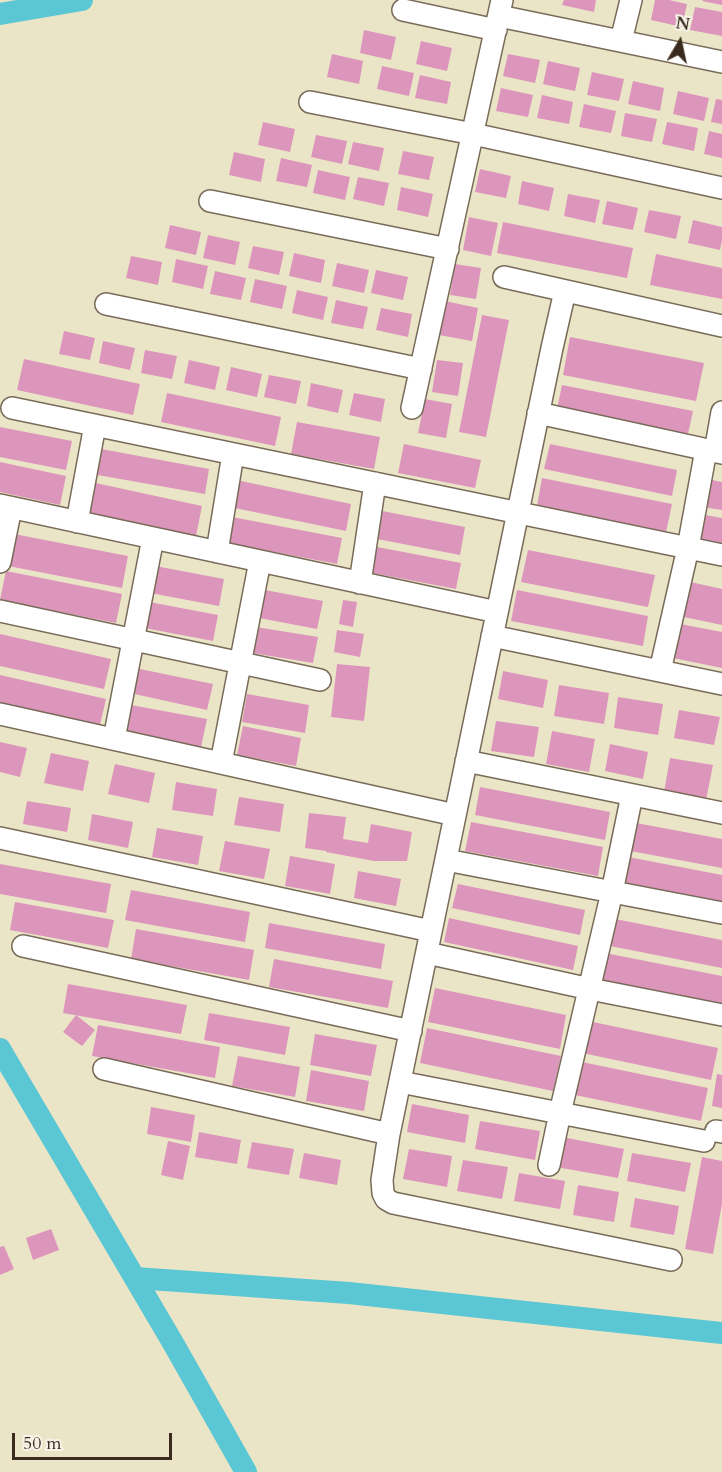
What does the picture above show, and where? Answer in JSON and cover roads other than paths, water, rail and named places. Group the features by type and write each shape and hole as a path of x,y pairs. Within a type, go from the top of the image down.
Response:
{"street":[{"path":"621,41 630,0"},
{"path":"404,10 499,15 722,62"},
{"path":"412,408 499,15"},
{"path":"310,102 473,134 722,188"},
{"path":"210,201 448,249"},
{"path":"504,277 722,326"},
{"path":"565,291 389,1134 382,1180 383,1193 386,1199 393,1203 671,1260"},
{"path":"106,304 421,369"},
{"path":"12,408 722,555"},
{"path":"660,671 722,412"},
{"path":"538,413 714,452"},
{"path":"77,522 95,425"},
{"path":"217,552 233,454"},
{"path":"360,582 375,483"},
{"path":"0,562 5,507 497,612"},
{"path":"114,739 153,538"},
{"path":"221,763 260,561"},
{"path":"0,611 320,680"},
{"path":"492,636 722,684"},
{"path":"0,714 455,815"},
{"path":"466,761 722,813"},
{"path":"549,1165 632,795"},
{"path":"0,838 431,931"},
{"path":"446,860 722,913"},
{"path":"23,946 411,1031"},
{"path":"427,953 722,1015"},
{"path":"104,1069 389,1134"},
{"path":"400,1082 560,1113 714,1135"}],"waterway":[{"path":"0,14 82,0"},
{"path":"0,1049 246,1472"},
{"path":"135,1278 349,1293 722,1333"}]}
